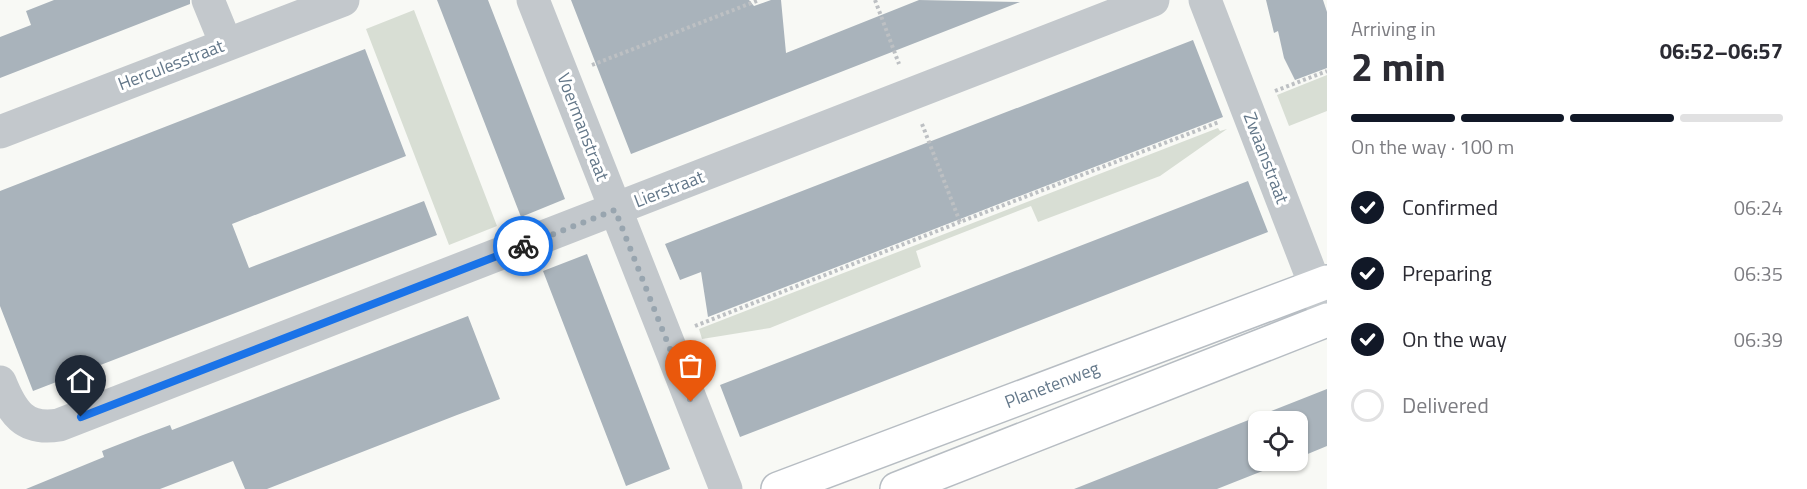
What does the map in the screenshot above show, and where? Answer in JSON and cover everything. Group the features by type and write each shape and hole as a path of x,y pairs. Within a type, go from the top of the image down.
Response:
{"main road":[{"name":"Planetenweg","path":"778,489 1321,283"},
{"path":"897,489 1327,320"}],"street":[{"path":"208,0 226,44"},
{"name":"Herculesstraat","path":"0,132 343,0"},
{"name":"Voermanstraat","path":"533,0 726,489"},
{"name":"Lierstraat","path":"0,382 8,403 18,416 45,428 59,425 1153,0"},
{"name":"Zwaanstraat","path":"1205,0 1321,283 1327,316"}],"path":[{"path":"564,76 759,0"},
{"path":"875,0 960,222"},
{"path":"666,338 1247,107 1327,71"}],"shaded area":[{"path":"414,10 497,226 449,245 366,29"},
{"path":"1327,75 1327,111 1289,126 1277,95"},
{"path":"1218,128 1220,131 1227,129 1160,176 1038,222 1031,206 916,251 921,267 770,328 702,339 699,329"}],"building":[{"path":"54,0 190,0 190,4 0,78 0,37 31,25 26,11"},
{"path":"437,0 488,0 565,199 521,217"},
{"path":"571,0 749,0 754,6 771,0 781,0 786,53 919,0 1020,2 631,154"},
{"path":"1266,0 1323,0 1327,12 1327,68 1295,80 1284,58 1278,31 1274,33"},
{"path":"1193,40 1223,117 708,317 701,272 680,280 665,244"},
{"path":"365,49 406,156 232,224 249,268 424,201 437,235 33,391 0,306 0,191"},
{"path":"1248,181 1268,232 740,437 720,385"},
{"path":"587,254 670,469 626,486 543,271"},
{"path":"468,316 500,399 267,489 245,489 233,461 160,489 26,489 104,457 102,451 170,425 172,430"},
{"path":"1327,389 1327,446 1308,454 1308,411 1271,411"},
{"path":"1248,420 1248,471 1262,471 1217,489 1074,489"}],"way so far":[{"path":"523,246 615,210 691,402"}],"route":[{"path":"81,417 523,246"}]}
